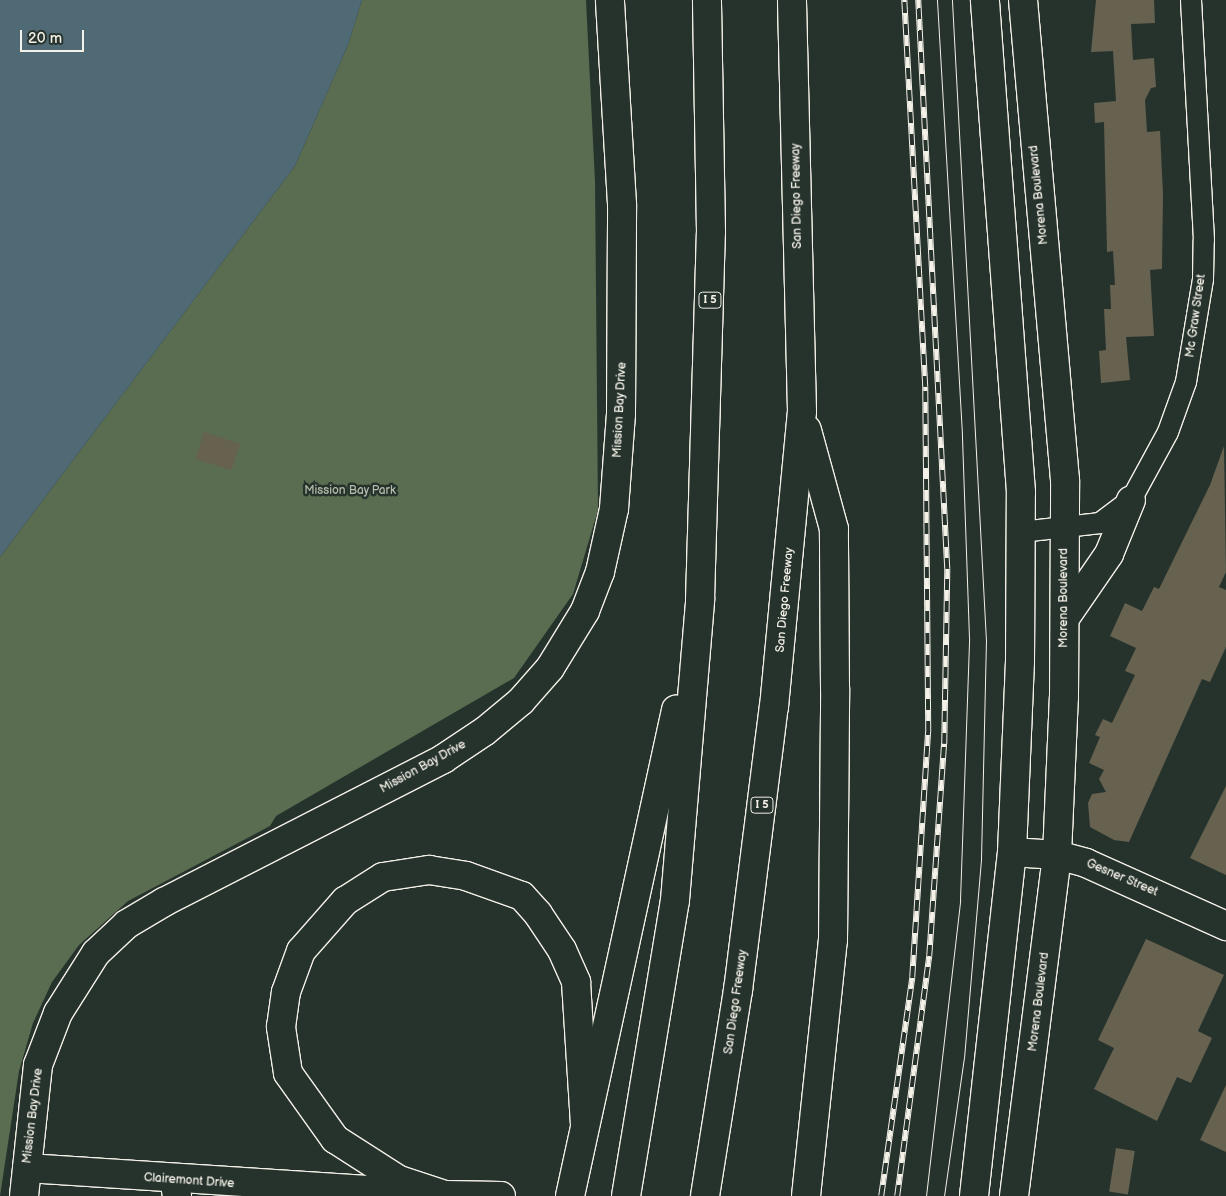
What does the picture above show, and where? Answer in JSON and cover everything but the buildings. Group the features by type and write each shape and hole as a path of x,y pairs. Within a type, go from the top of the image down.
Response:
{"main road":[{"name":"Mission Bay Drive","path":"24,1196 32,1103 47,1037 76,979 96,953 127,924 164,902 443,759 485,731 521,701 550,668 585,611 600,572 614,510 621,414 622,213 610,0"},
{"name":"I 5","path":"626,1196 675,900 700,600 710,271 707,0"},
{"name":"San Diego Freeway","path":"705,1196 738,990 774,707 802,411 792,0"},
{"path":"974,1196 1012,852 1021,532 1021,492 985,0"},
{"name":"Morena Boulevard","path":"1014,1196 1057,855 1065,618 1063,529 1065,480 1023,0"},
{"path":"802,411 834,529 833,940 806,1196"},
{"path":"1065,618 1109,554 1132,500"},
{"path":"570,1196 584,1124 700,600"},
{"name":"Gesner Street","path":"1012,852 1057,855 1141,885 1226,926"},
{"path":"445,1195 399,1180 335,1139 288,1073 281,1027 286,992 301,952 345,900 383,877 428,870 466,876 522,896 538,914 562,950 576,982 584,1124"},
{"name":"Clairemont Drive","path":"27,1168 176,1188 502,1196"}],"street":[{"name":"Mc Graw Street","path":"1021,532 1063,529 1100,523 1132,500 1168,432 1186,382 1203,279 1204,240 1190,0"}],"green space":[{"name":"Mission Bay Park","path":"362,0 586,0 595,181 598,510 573,594 514,678 276,816 270,826 128,901 79,945 52,982 33,1023 19,1071 0,1196 0,557 295,166 348,45"}],"water":[{"path":"0,0 362,0 348,45 295,166 0,557"}],"tram line":[{"path":"926,1196 960,900 969,638 962,434 937,0"},
{"path":"944,1196 964,1058 981,859 986,641 952,0"}],"railway":[{"path":"881,1196 912,977 928,732 925,387 904,0"},
{"path":"897,1196 929,956 944,744 947,569 918,0"}]}
